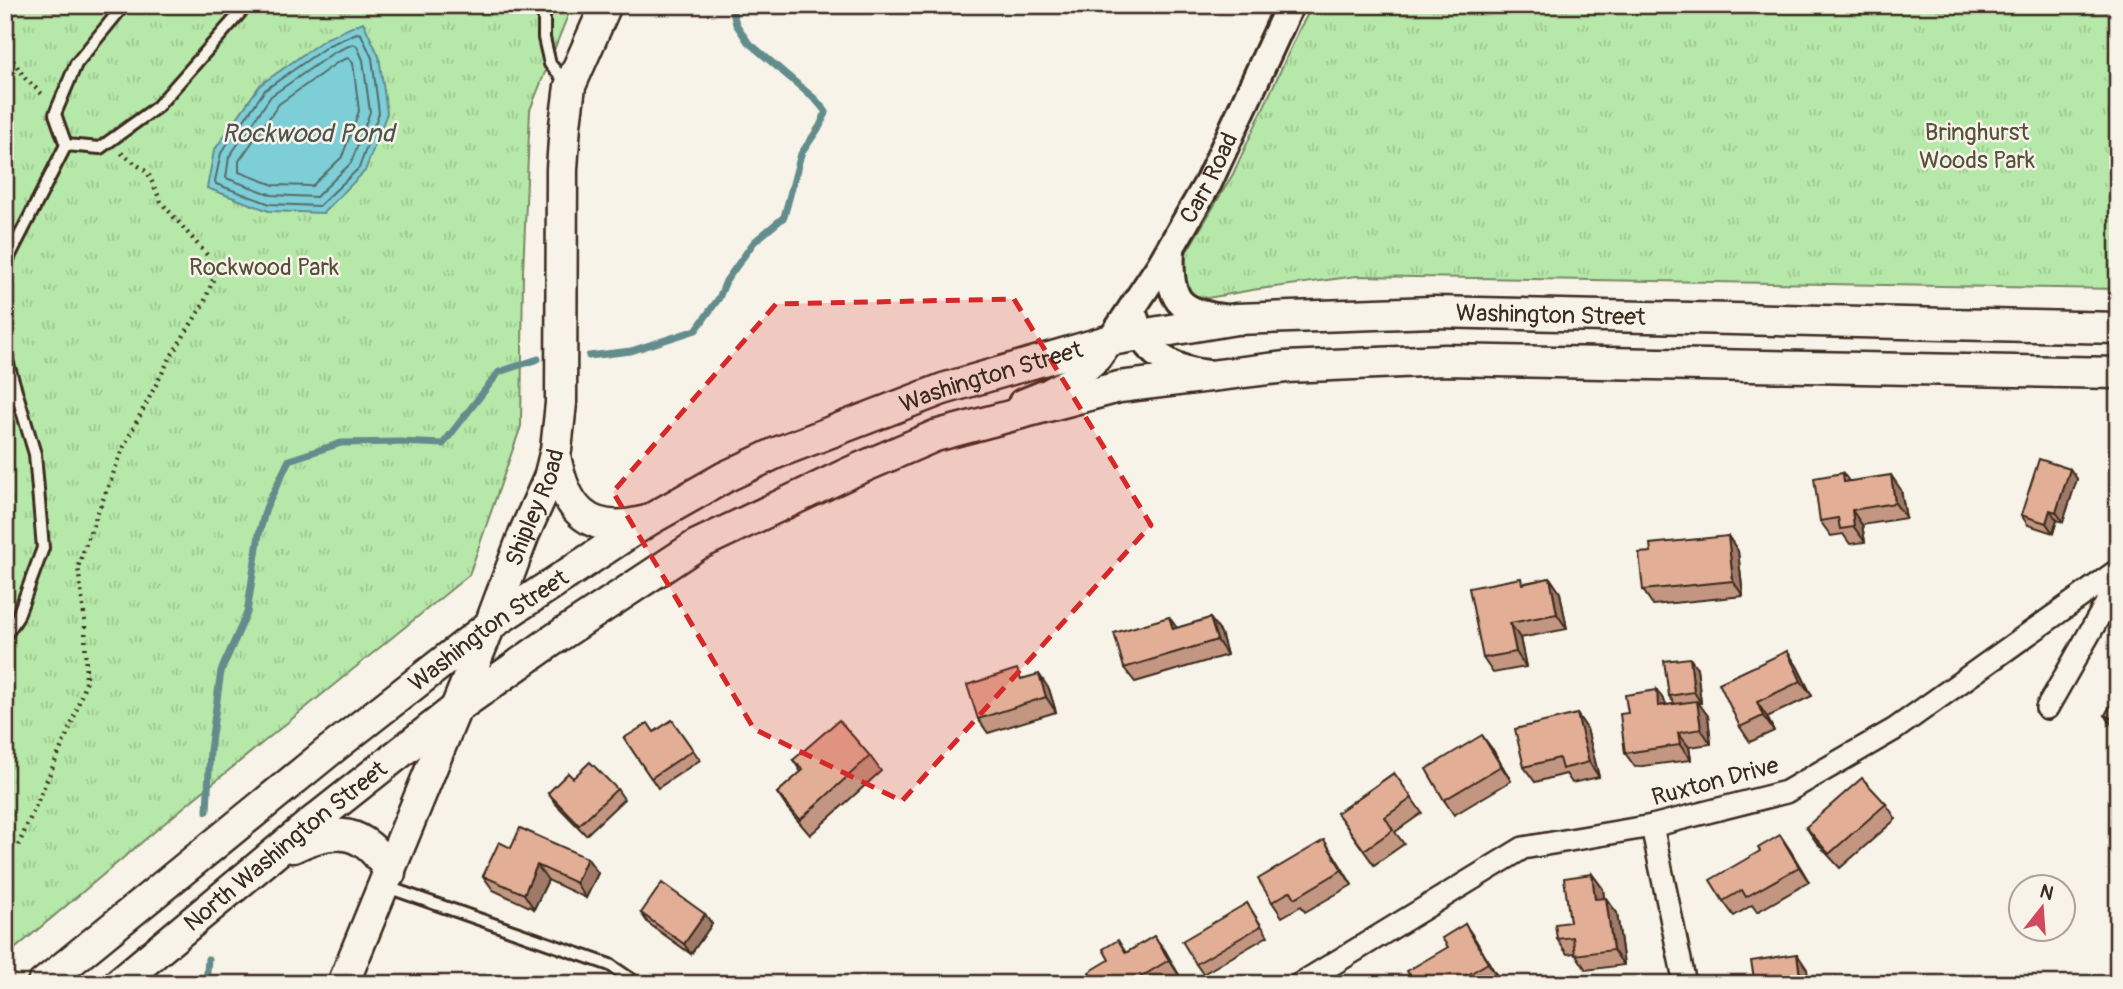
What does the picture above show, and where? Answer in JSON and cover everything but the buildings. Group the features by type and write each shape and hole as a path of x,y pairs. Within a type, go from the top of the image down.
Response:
{"main road":[{"name":"Shipley Road","path":"343,984 490,625 524,534 549,478 555,456 561,403 562,170 570,86 606,5"},
{"name":"Washington Street","path":"43,984 185,867 490,625 649,520 725,477 776,453 943,389 1111,340 1236,319 1433,312 2118,328"},
{"name":"Washington Street","path":"454,710 553,640 698,545 849,473 935,436 1119,387 1286,367 1445,360 2118,373"},
{"path":"555,456 561,484 568,498 585,517 610,526 625,526 649,520"},
{"name":"North Washington Street","path":"118,984 259,866 454,710"},
{"path":"259,866 312,837 336,833 355,838 370,848 382,860 387,879"}],"street":[{"name":"Carr Road","path":"935,436 1049,392 1074,378 1097,359 1171,248 1208,183 1290,5"},
{"path":"1171,248 1171,285 1180,303 1215,317 1236,319"},
{"path":"1135,304 1135,321 1140,335 1164,361 1182,370 1214,375"},
{"name":"Ruxton Drive","path":"1300,984 1523,848 1652,826 1786,792 1895,729 2118,570"},
{"path":"2047,708 2118,583"},
{"path":"1652,826 1685,984"}],"lane":[{"path":"5,265 66,145 55,114 76,64 124,5"},
{"path":"66,145 100,148 157,107 247,5"},
{"path":"544,5 544,38 550,64 570,86"},
{"path":"5,354 35,454 43,548 17,618 5,636"},
{"path":"387,879 610,965 638,984"}],"path":[{"path":"5,50 25,78 44,97 60,102"},
{"path":"5,849 18,846 72,723 86,681 85,622 78,567 89,535 124,446 170,358 204,303 214,278 207,254 161,202 148,173 109,142"}],"highlighted area":[{"path":"1014,299 1151,525 902,801 754,729 613,492 776,304"}],"green space":[{"name":"Rockwood Park","path":"5,5 572,5 530,110 523,272 521,426 469,575 191,801 5,957"},
{"name":"Bringhurst Woods Park","path":"1313,5 2118,5 2118,289 1357,276 1208,298 1193,295 1184,283 1186,253 1233,174"}],"water":[{"name":"Rockwood Pond","path":"363,22 379,56 387,113 365,171 323,213 269,211 207,188 214,151 260,85 325,39"}],"waterway":[{"path":"589,356 631,351 696,330 754,242 784,217 801,154 826,112 816,100 748,42 736,24 731,5"},
{"path":"207,811 210,750 221,671 247,613 259,534 266,508 289,460 341,443 443,444 499,372 538,359"},
{"path":"206,984 208,959"}]}
